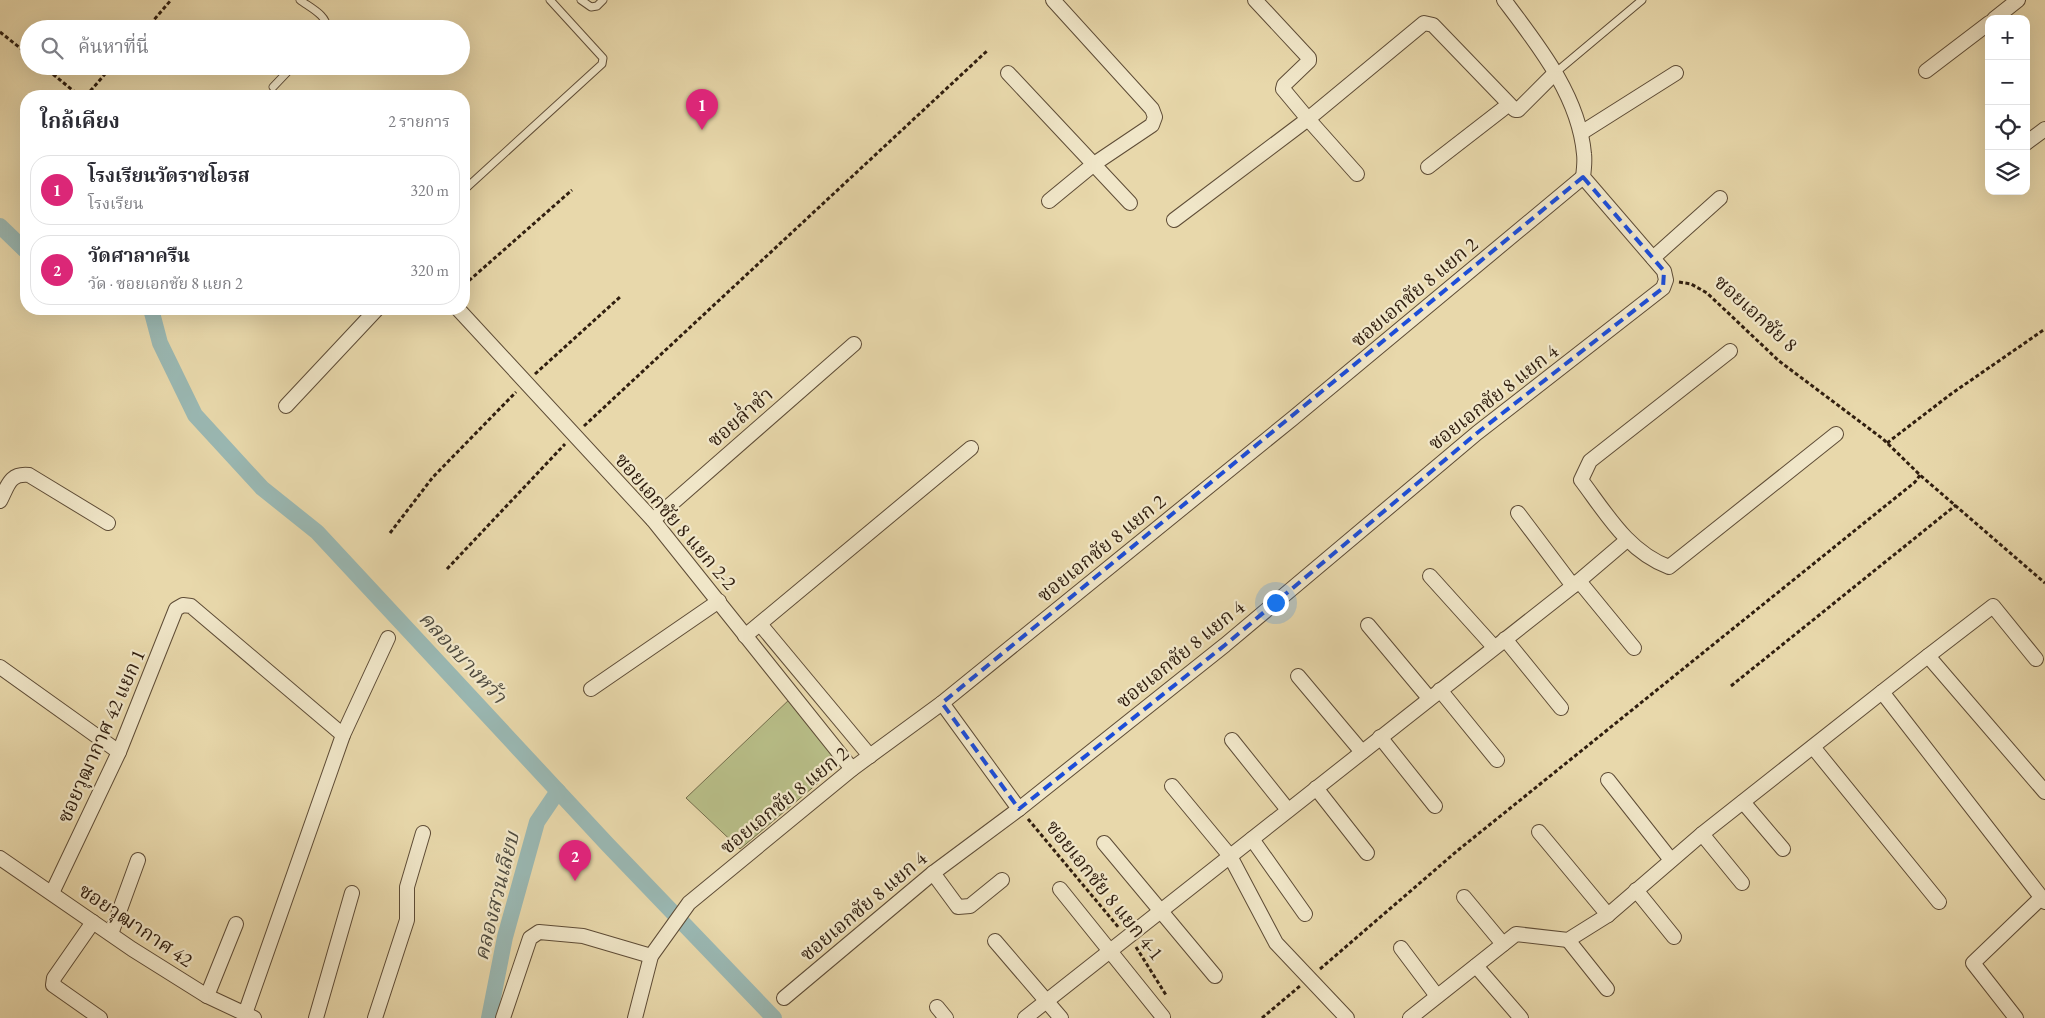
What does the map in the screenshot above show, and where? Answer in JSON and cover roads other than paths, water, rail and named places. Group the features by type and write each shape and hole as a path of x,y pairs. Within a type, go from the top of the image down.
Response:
{"street":[{"path":"1049,201 1094,164 1152,125 1155,117 1152,109 1053,0"},
{"path":"1254,0 1309,58 1309,61 1284,85 1284,89 1357,174"},
{"path":"1508,2 1555,73 1572,104 1581,133 1584,155 1583,177 1653,258 1720,198"},
{"path":"1998,15 2011,2"},
{"path":"1174,220 1308,119 1424,23 1433,25 1512,108 1518,110 1555,73"},
{"path":"1926,70 1985,25"},
{"path":"1008,73 1130,203"},
{"path":"1581,133 1676,73"},
{"path":"1428,167 1508,105"},
{"path":"2030,140 2045,129"},
{"name":"ซอยเอกชัย 8 แยก 2","path":"651,956 689,903 852,769 942,703 1292,419 1583,177"},
{"name":"ซอยเอกชัย 8 แยก 4","path":"784,998 933,873 1020,809 1225,645 1477,432 1664,288 1666,280 1664,271 1653,258"},
{"path":"286,406 371,315"},
{"name":"ซอยเอกชัย 8 แยก 2-2","path":"464,315 653,520 852,769"},
{"name":"ซอยล่ำชำ","path":"653,520 854,344"},
{"path":"1730,351 1590,461 1581,480 1627,540 1655,562 1669,567 1836,434"},
{"path":"745,636 971,448"},
{"path":"0,501 12,478 20,474 29,475 108,523"},
{"path":"1518,513 1576,584 1634,648"},
{"path":"1025,1018 1576,584 1627,540"},
{"path":"1430,576 1499,643 1561,708"},
{"path":"592,689 719,601"},
{"name":"ซอยวุฒากาศ 42 แยก 1","path":"52,893 119,752 176,609 183,605 191,606 343,735"},
{"path":"1413,1017 1516,934 1568,940 1608,915 1702,834 1993,606 2036,659"},
{"path":"760,624 870,756"},
{"path":"1368,626 1497,760"},
{"path":"250,1016 343,735 388,638"},
{"path":"1928,656 2045,792"},
{"path":"0,667 119,752"},
{"path":"1298,676 1362,752"},
{"path":"1882,692 2043,900 1973,964 2016,1018"},
{"path":"942,703 1020,809"},
{"path":"1380,737 1435,806"},
{"path":"1232,740 1288,810"},
{"path":"1814,747 1939,902"},
{"path":"1608,780 1671,860"},
{"path":"1172,786 1230,856 1276,943 1347,1018"},
{"path":"1316,788 1367,853"},
{"path":"1742,802 1783,849"},
{"path":"1539,832 1608,915"},
{"path":"375,1018 407,920 407,888 423,833"},
{"path":"1702,834 1742,883"},
{"path":"1252,839 1305,914"},
{"path":"1104,843 1215,976"},
{"name":"ซอยวุฒากาศ 42","path":"0,858 111,934 207,996 250,1016"},
{"path":"111,934 138,860"},
{"path":"933,873 958,907 965,908 1002,880"},
{"path":"1060,889 1163,1017"},
{"path":"1636,890 1674,937"},
{"path":"316,1018 352,893"},
{"path":"1464,897 1503,944"},
{"path":"94,922 54,978 54,985 100,1018"},
{"path":"207,996 236,924"},
{"path":"503,1018 530,938 539,932 583,936 651,956 635,1018"},
{"path":"1568,940 1607,989"},
{"path":"995,941 1061,1018"},
{"path":"1402,948 1437,996"},
{"path":"1476,966 1521,1018"},
{"path":"937,1007 946,1018"}],"lane":[{"path":"300,0 325,20"},
{"path":"470,185 602,64 603,58 550,0"},
{"path":"581,0 591,7 597,6 603,0"},
{"path":"1555,73 1642,0"},
{"path":"273,86 284,75"}],"waterway":[{"name":"คลองบางหว้า","path":"0,226 20,245"},
{"name":"คลองบางหว้า","path":"153,315 160,343 195,415 262,488 317,532 608,845 774,1018"},
{"name":"คลองสวนเลียบ","path":"489,1018 505,937 537,822 558,791"}],"place":[{"name":"โรงเรียนวัดราชโอรส","path":"702,130"},
{"name":"วัดศาลาครืน","path":"575,881"}]}
